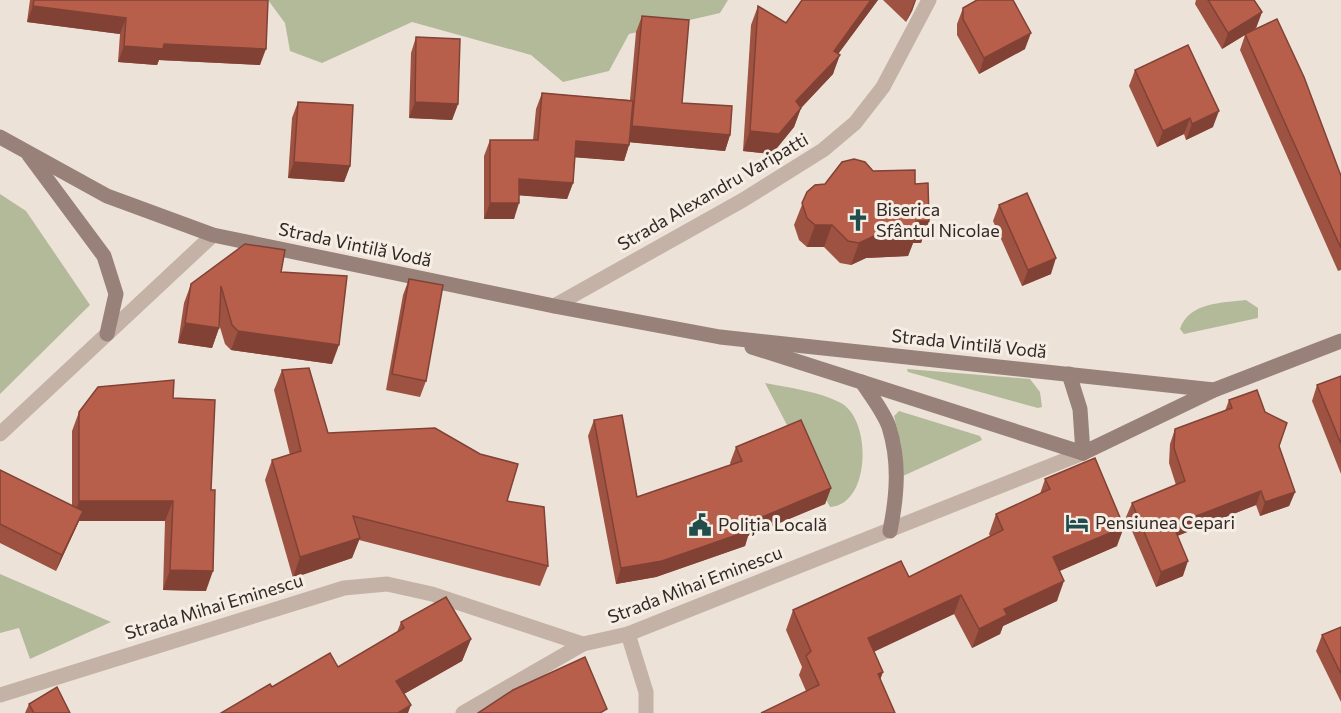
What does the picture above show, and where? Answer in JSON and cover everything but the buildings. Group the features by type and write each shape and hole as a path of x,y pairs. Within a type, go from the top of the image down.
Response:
{"main road":[{"name":"Strada Vintilă Vodă","path":"0,136 107,196 213,235 554,306 720,337 1214,390"},
{"path":"28,153 104,256 116,294 107,334"},
{"name":"Strada Vintilă Vodă","path":"720,337 1083,453"},
{"path":"1069,374 1080,409 1083,453 1214,390 1341,341"},
{"path":"862,382 888,425 896,458 897,492 890,531"}],"street":[{"name":"Strada Alexandru Varipatti","path":"554,306 742,200 823,150 855,123 883,87 929,0"},
{"path":"0,434 213,235"},
{"name":"Strada Mihai Eminescu","path":"0,695 344,588 387,584 432,594 583,644 628,634 1083,453"},
{"path":"628,634 646,692 646,713"},
{"path":"463,713 583,644"}],"green space":[{"path":"268,0 728,0 720,13 629,34 609,71 563,82 531,55 412,22 322,63 290,51 285,23"},
{"path":"0,194 26,211 90,305 0,394"},
{"path":"1246,300 1258,308 1258,318 1184,334 1180,329 1184,320 1199,309 1217,303"},
{"path":"907,369 1030,379 1040,392 1042,407 1038,408 908,372"},
{"path":"765,383 823,396 841,403 851,412 858,426 862,443 862,461 860,478 844,503 830,507"},
{"path":"899,411 980,436 982,440 903,476 901,445 894,416"},
{"path":"0,574 111,622 30,659 19,628 0,633"}],"place":[{"name":"Biserica Sfântul Nicolae","path":"858,220"},
{"name":"Pensiunea Cepari","path":"1077,523"},
{"name":"Poliția Locală","path":"700,525"}]}
